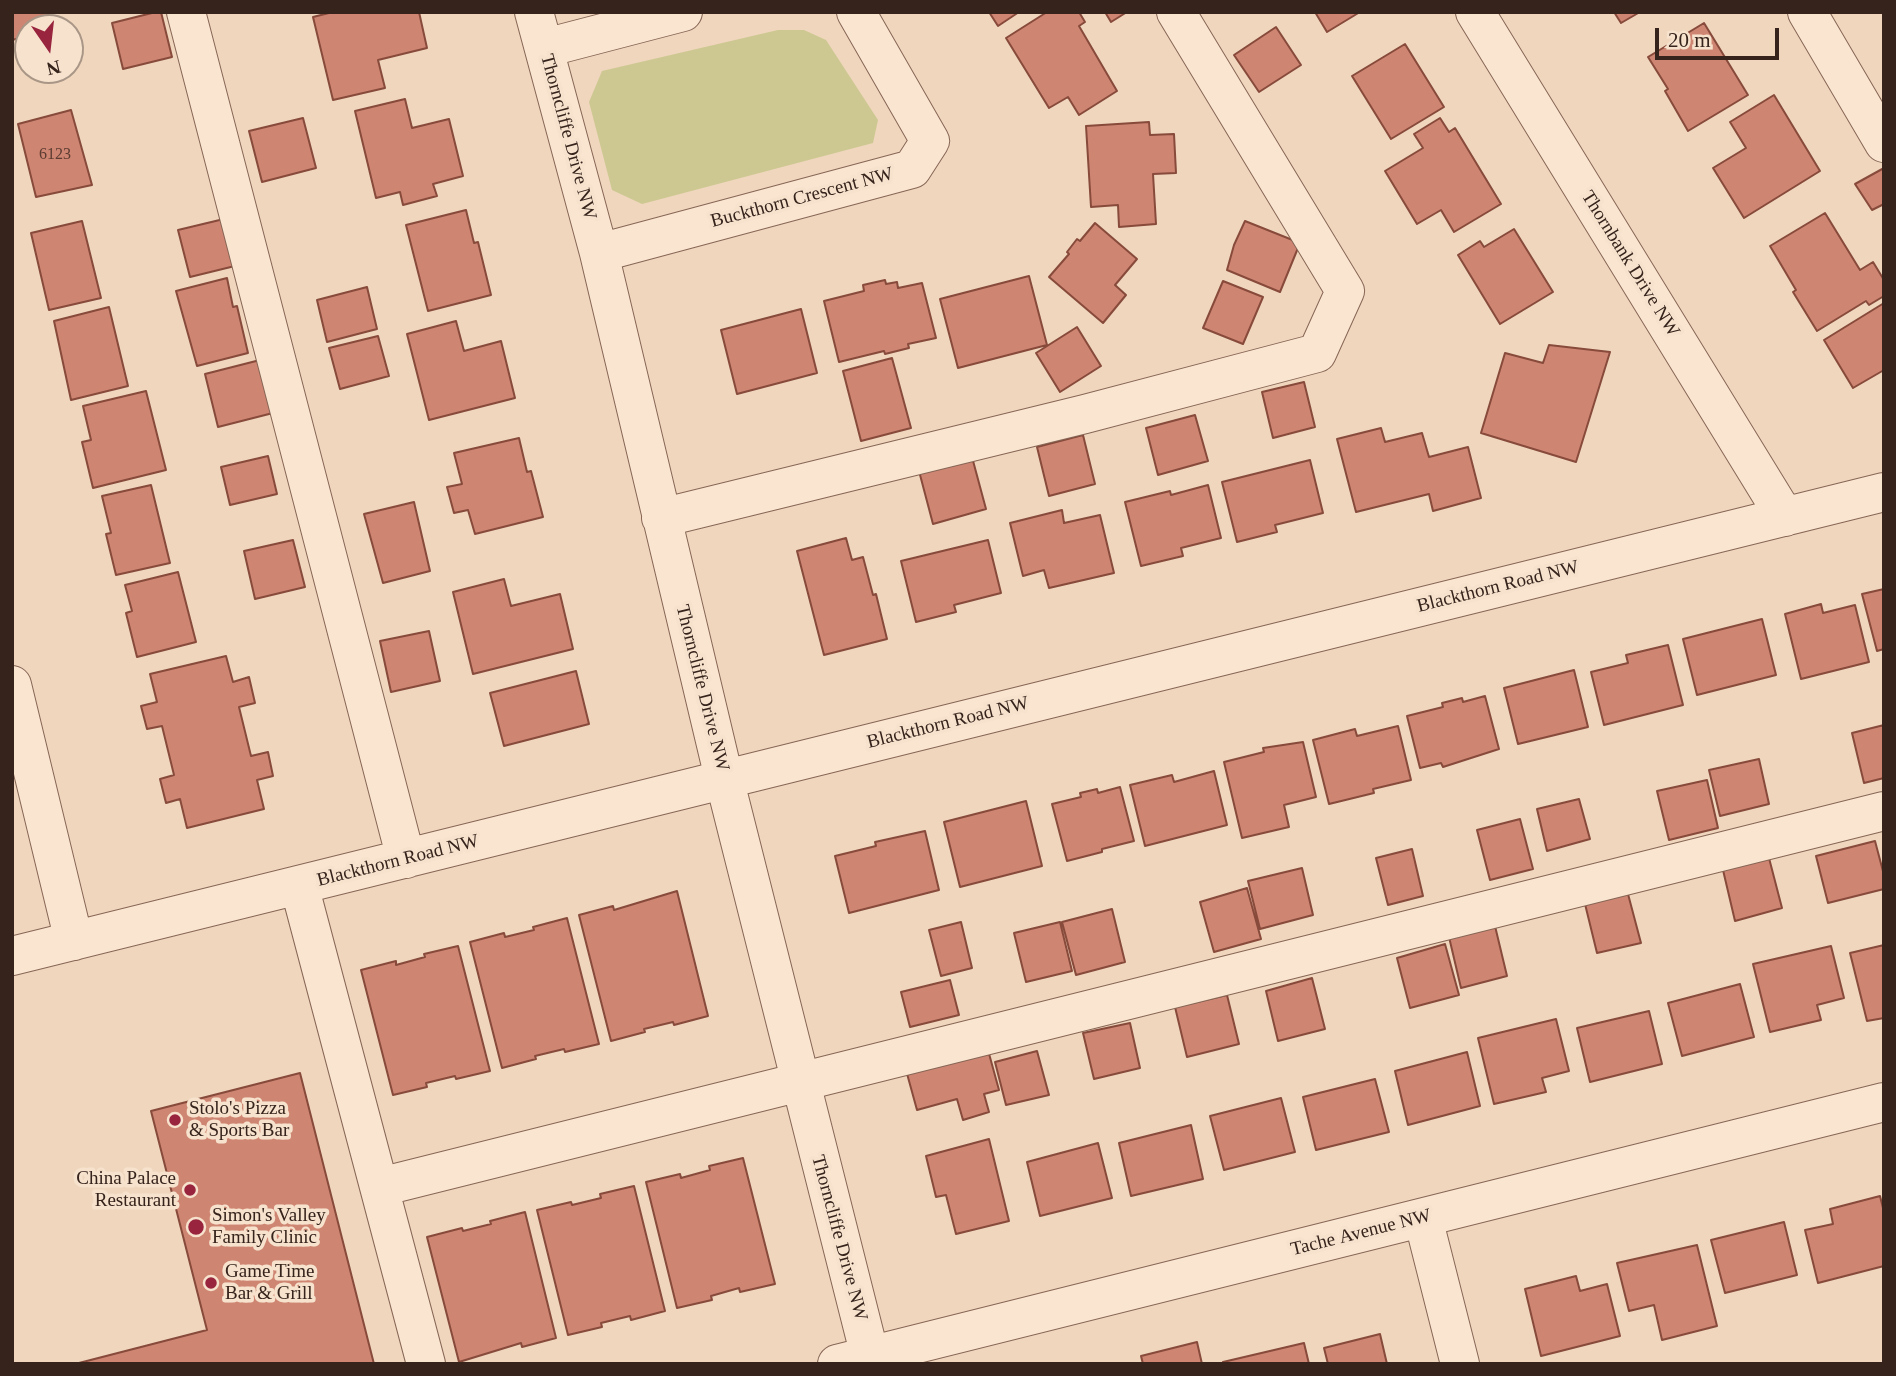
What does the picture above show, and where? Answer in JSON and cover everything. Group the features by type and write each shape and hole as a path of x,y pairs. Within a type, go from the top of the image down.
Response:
{"street":[{"path":"186,12 406,859"},
{"path":"540,30 683,12"},
{"name":"Buckthorn Crescent NW","path":"598,253 912,169 930,141 856,12"},
{"path":"661,519 1085,414 1317,353 1345,291 1176,12"},
{"name":"Thornbank Drive NW","path":"1475,12 1785,517"},
{"path":"1807,12 1884,143"},
{"name":"Thorncliffe Drive NW","path":"540,30 598,253 799,1081 860,1361"},
{"name":"Blackthorn Road NW","path":"12,956 1884,492"},
{"path":"12,685 74,941"},
{"path":"380,1187 1884,811"},
{"path":"299,885 426,1364"},
{"name":"Tache Avenue NW","path":"860,1361 1884,1102"},
{"path":"1423,1218 1460,1364"}],"shaded area":[{"path":"778,30 804,30 826,40 878,120 873,143 642,204 612,190 589,102 602,71"}],"building":[{"path":"12,12 48,12 14,14 12,40"},
{"path":"161,12 172,57 123,69 112,23"},
{"path":"333,12 419,12 427,48 378,60 385,88 333,100 313,17"},
{"path":"989,12 1019,12 998,26"},
{"path":"1047,12 1079,12 1085,22 1079,26 1117,91 1079,115 1068,97 1049,108 1006,38"},
{"path":"1105,12 1127,12 1111,22"},
{"path":"1315,12 1360,12 1327,32"},
{"path":"1614,12 1640,12 1621,23"},
{"path":"1704,23 1748,95 1688,131 1665,91 1668,89 1648,57"},
{"path":"1276,27 1301,65 1259,92 1234,55"},
{"path":"1405,44 1444,107 1391,139 1352,76"},
{"path":"1774,95 1820,171 1744,218 1713,168 1746,148 1730,122"},
{"path":"405,99 412,128 449,119 463,176 433,184 437,196 403,205 400,192 376,198 355,111"},
{"path":"71,110 92,185 36,197 18,124"},
{"path":"303,118 316,168 262,182 249,131"},
{"path":"1440,118 1449,132 1455,128 1501,204 1454,232 1441,210 1417,224 1385,171 1423,148 1414,134"},
{"path":"1149,122 1150,135 1174,134 1176,173 1153,174 1156,224 1119,227 1118,205 1091,207 1086,126"},
{"path":"1884,168 1884,204 1872,210 1855,184"},
{"path":"466,210 474,243 478,242 491,295 428,311 406,225"},
{"path":"1825,213 1860,270 1873,262 1884,280 1884,296 1869,305 1866,301 1817,331 1793,292 1796,290 1770,246"},
{"path":"228,218 239,265 190,277 178,230"},
{"path":"82,221 101,298 49,310 31,233"},
{"path":"1245,221 1300,243 1280,292 1227,270"},
{"path":"1095,223 1137,259 1115,285 1126,295 1103,323 1049,277 1069,254 1067,252 1077,239 1080,241"},
{"path":"1514,229 1553,292 1500,324 1458,255 1480,241 1484,247"},
{"path":"1029,276 1047,345 958,368 940,299"},
{"path":"227,278 248,353 197,366 176,291"},
{"path":"885,280 886,284 897,282 898,288 922,283 936,338 908,344 909,348 885,354 884,351 839,362 824,301 864,291 863,285"},
{"path":"1223,281 1263,297 1243,344 1203,328"},
{"path":"367,287 377,329 327,342 317,300"},
{"path":"1884,303 1884,370 1853,388 1824,340"},
{"path":"109,307 128,386 71,400 54,321"},
{"path":"801,309 817,373 737,394 721,330"},
{"path":"456,321 464,351 501,341 515,398 429,420 407,334"},
{"path":"1077,327 1101,366 1060,392 1036,353"},
{"path":"378,336 389,376 340,389 329,348"},
{"path":"1549,345 1610,352 1576,462 1481,433 1505,353 1543,363"},
{"path":"892,358 911,428 861,441 843,371"},
{"path":"260,360 273,413 218,427 205,374"},
{"path":"1304,382 1315,427 1273,438 1262,392"},
{"path":"146,391 166,470 93,488 82,442 91,440 83,406"},
{"path":"1195,415 1208,461 1158,475 1146,428"},
{"path":"1381,428 1385,442 1422,433 1429,457 1468,447 1481,498 1433,511 1429,494 1356,512 1337,439"},
{"path":"1083,435 1095,484 1049,496 1037,447"},
{"path":"519,438 527,472 531,471 543,517 475,534 468,510 454,513 447,487 462,484 454,453"},
{"path":"268,456 277,494 230,505 221,467"},
{"path":"972,457 986,509 933,524 919,471"},
{"path":"1310,460 1323,513 1275,525 1277,532 1237,542 1222,482"},
{"path":"151,485 170,563 116,575 106,534 111,533 102,496"},
{"path":"1208,485 1221,538 1181,548 1183,556 1141,566 1125,502 1170,491 1171,495"},
{"path":"414,502 430,571 383,583 364,514"},
{"path":"1062,510 1064,523 1100,515 1114,573 1049,588 1044,570 1023,576 1010,523"},
{"path":"846,538 852,560 863,557 887,639 824,655 797,551"},
{"path":"293,540 305,587 255,599 244,551"},
{"path":"988,540 1001,593 954,605 956,612 916,622 901,561"},
{"path":"178,572 196,642 137,657 126,613 132,611 125,585"},
{"path":"504,579 511,606 560,594 573,649 473,674 453,592"},
{"path":"1884,589 1884,649 1877,651 1862,594"},
{"path":"1821,604 1823,613 1855,605 1869,662 1801,679 1785,614"},
{"path":"1762,619 1776,675 1697,695 1683,639"},
{"path":"429,631 440,681 391,692 380,641"},
{"path":"1668,645 1683,705 1604,725 1591,672 1628,663 1626,655"},
{"path":"226,656 233,682 249,677 255,703 239,707 251,756 268,752 273,776 257,780 264,809 187,828 180,799 166,803 160,779 174,775 162,726 147,729 141,706 157,702 150,674"},
{"path":"1574,670 1588,727 1518,744 1504,688"},
{"path":"576,671 589,724 504,746 490,693"},
{"path":"1485,696 1499,749 1443,767 1441,763 1420,768 1407,716 1443,707 1442,703 1462,698 1463,702"},
{"path":"1884,725 1884,778 1864,783 1852,733"},
{"path":"1398,726 1411,780 1329,804 1313,740 1355,729 1357,736"},
{"path":"1303,742 1316,797 1284,805 1289,827 1242,838 1224,762 1264,752 1263,748"},
{"path":"1759,759 1769,804 1720,816 1709,770"},
{"path":"1214,771 1227,825 1145,846 1130,785 1172,775 1174,782"},
{"path":"1707,780 1718,828 1669,840 1657,791"},
{"path":"1120,787 1134,841 1067,861 1052,804 1081,797 1080,793 1097,789 1098,793"},
{"path":"1579,799 1590,839 1547,851 1537,809"},
{"path":"1026,801 1042,866 960,887 944,822"},
{"path":"1520,819 1533,869 1490,880 1477,830"},
{"path":"925,831 939,890 849,913 835,856 876,846 875,842"},
{"path":"1875,841 1884,875 1884,889 1828,903 1816,856"},
{"path":"1412,849 1423,896 1388,905 1376,858"},
{"path":"1769,858 1782,908 1735,921 1723,870"},
{"path":"1302,868 1313,915 1260,929 1248,881"},
{"path":"1247,888 1261,939 1214,952 1200,902"},
{"path":"677,891 708,1016 644,1029 645,1032 611,1041 579,915 613,906 614,910"},
{"path":"1628,894 1641,943 1597,953 1585,904"},
{"path":"1112,909 1125,962 1076,975 1062,922"},
{"path":"567,918 599,1044 535,1056 536,1059 502,1068 470,942 504,933 505,937 534,930 533,927"},
{"path":"961,922 972,968 941,976 929,930"},
{"path":"1060,922 1072,971 1026,982 1014,933"},
{"path":"1495,926 1507,976 1461,988 1449,937"},
{"path":"1445,944 1459,995 1410,1008 1397,958"},
{"path":"1884,945 1884,1018 1867,1021 1850,953"},
{"path":"458,946 490,1071 426,1083 427,1087 393,1095 361,970 396,961 396,965 425,957 424,954"},
{"path":"1831,946 1844,998 1817,1005 1821,1020 1770,1032 1753,964"},
{"path":"1312,978 1325,1029 1278,1041 1266,991"},
{"path":"950,980 959,1015 910,1027 901,992"},
{"path":"1740,984 1754,1037 1682,1056 1668,1003"},
{"path":"1227,995 1239,1044 1187,1057 1175,1007"},
{"path":"1649,1011 1662,1064 1590,1082 1577,1028"},
{"path":"1556,1019 1569,1071 1542,1078 1546,1092 1494,1104 1478,1038"},
{"path":"1130,1023 1140,1068 1094,1079 1083,1033"},
{"path":"988,1050 999,1090 984,1094 989,1112 963,1120 957,1099 917,1110 906,1070"},
{"path":"1037,1051 1049,1095 1006,1105 995,1062"},
{"path":"1467,1052 1480,1106 1408,1125 1395,1071"},
{"path":"300,1073 374,1364 75,1364 207,1330 151,1111"},
{"path":"1375,1079 1389,1132 1316,1150 1303,1097"},
{"path":"1281,1098 1295,1152 1224,1170 1210,1116"},
{"path":"1191,1125 1203,1179 1131,1196 1119,1143"},
{"path":"989,1139 1009,1221 956,1234 946,1195 936,1197 926,1156"},
{"path":"1098,1143 1112,1198 1040,1216 1027,1162"},
{"path":"743,1158 775,1284 740,1292 739,1288 711,1296 712,1300 677,1308 646,1182 680,1174 681,1178 710,1170 709,1166"},
{"path":"634,1186 665,1311 631,1320 630,1316 601,1323 602,1327 568,1335 537,1210 601,1198 600,1194"},
{"path":"1880,1196 1884,1212 1884,1266 1818,1283 1805,1230 1833,1224 1830,1209"},
{"path":"525,1212 556,1338 522,1347 521,1343 459,1362 427,1237 491,1224 490,1221"},
{"path":"1784,1222 1797,1275 1725,1293 1711,1240"},
{"path":"1697,1245 1717,1326 1662,1340 1654,1305 1629,1311 1617,1263"},
{"path":"1576,1276 1580,1291 1607,1284 1620,1336 1541,1356 1525,1289"},
{"path":"1380,1334 1387,1364 1328,1364 1324,1348"},
{"path":"1197,1342 1202,1364 1143,1364 1141,1356"},
{"path":"1304,1343 1309,1364 1223,1362"}],"place":[{"name":"Stolo's Pizza & Sports Bar","path":"175,1120"},
{"name":"China Palace Restaurant","path":"190,1190"},
{"name":"Simon's Valley Family Clinic","path":"196,1227"},
{"name":"Game Time Bar & Grill","path":"211,1283"}]}
